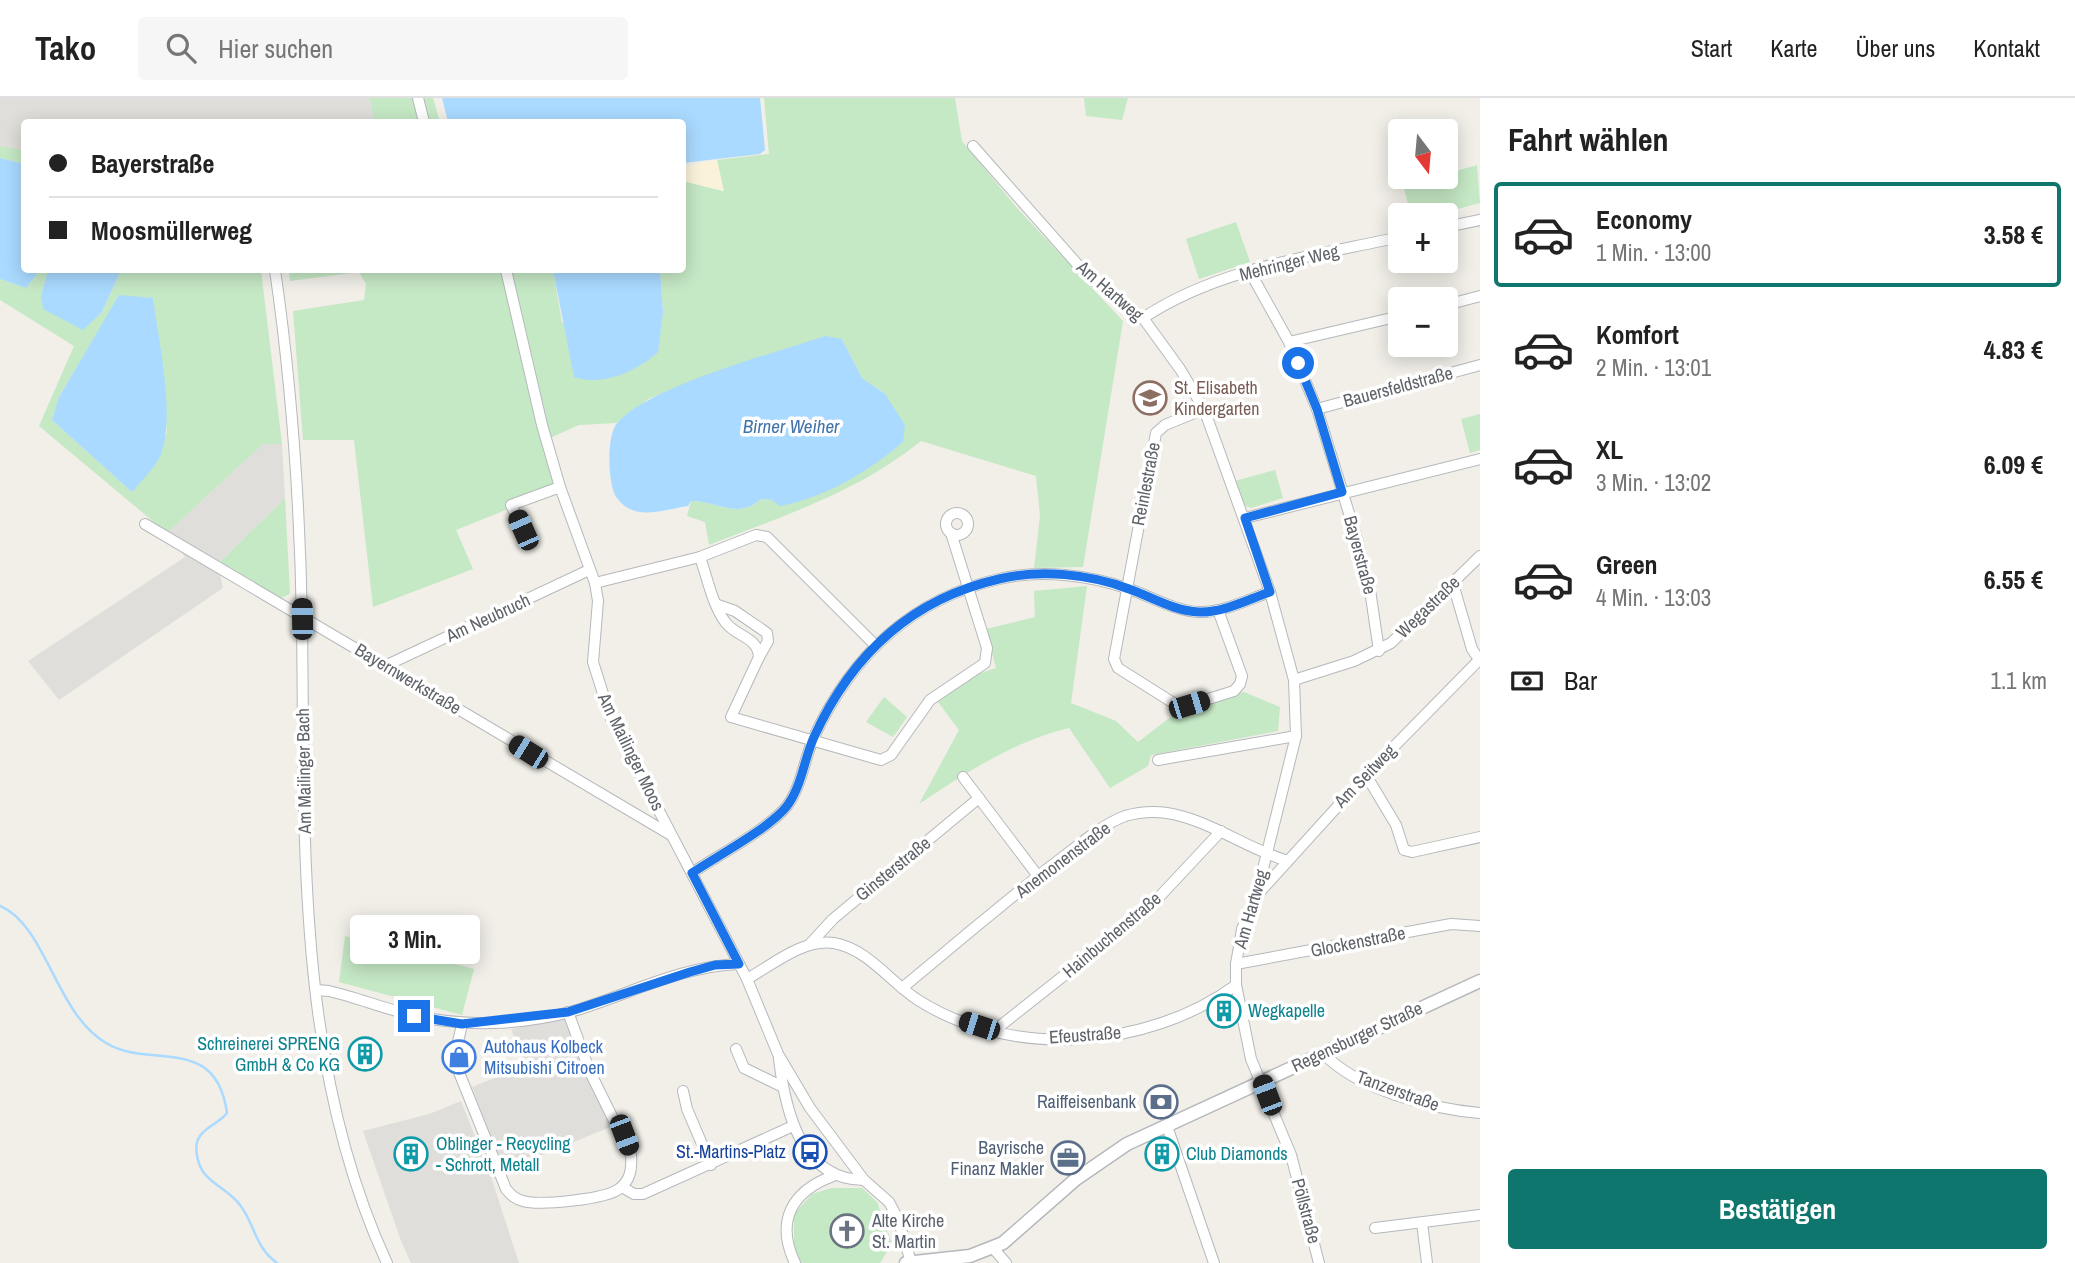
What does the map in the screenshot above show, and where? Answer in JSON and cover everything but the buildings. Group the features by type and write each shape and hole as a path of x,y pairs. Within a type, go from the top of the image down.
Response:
{"street":[{"path":"418,98 423,119"},
{"name":"Am Hartweg","path":"973,146 1086,274 1143,318 1180,369 1204,409 1270,592 1294,680 1296,736 1256,897 1242,929 1236,964 1236,985 1251,1059 1262,1082"},
{"path":"1458,225 1480,220"},
{"name":"Mehringer Weg","path":"1143,318 1164,304 1249,270 1388,240"},
{"name":"Bayerstraße","path":"1249,270 1289,342 1317,409 1370,590 1379,651"},
{"name":"Am Mailinger Bach","path":"275,273 293,426 302,619 306,868 316,990 341,1130 362,1198 387,1263"},
{"name":"Am Mailinger Moos","path":"507,273 542,425 560,487 595,583 598,601 593,662 596,679 611,719 747,979 778,1055 810,1108 864,1180 879,1191 898,1219 908,1262"},
{"path":"1458,302 1480,296"},
{"path":"1289,342 1388,319"},
{"name":"Bauersfeldstraße","path":"1317,409 1480,365"},
{"name":"Reinlestraße","path":"1128,588 1156,433 1165,425 1204,409"},
{"path":"1245,518 1480,459"},
{"path":"523,530 511,505 560,487"},
{"name":"Bayernwerkstraße","path":"145,524 671,835"},
{"path":"718,605 735,611 766,633 768,641 731,717 873,760 887,759 930,700 982,667 987,648 951,533"},
{"path":"595,583 700,557 756,535 767,537 874,644"},
{"name":"Wegastraße","path":"1294,680 1379,651 1409,628 1480,556"},
{"path":"700,557 726,624 754,643 758,657"},
{"name":"Am Neubruch","path":"387,665 589,570"},
{"path":"692,873 787,807 829,705 874,644 916,612 967,587 1001,578 1034,574 1094,579 1128,588 1182,610 1218,610 1270,592"},
{"path":"1453,583 1472,649 1480,660"},
{"path":"1128,588 1114,659 1118,668 1175,704 1189,705 1234,691 1240,684 1241,676 1218,610"},
{"name":"Am Seitweg","path":"1256,897 1285,860 1480,660"},
{"path":"1158,760 1296,736"},
{"path":"1366,775 1396,825 1404,850 1412,852 1480,836"},
{"path":"963,777 1038,876"},
{"name":"Ginsterstraße","path":"810,944 833,919 979,798"},
{"name":"Anemonenstraße","path":"902,988 1038,876 1103,827 1143,812 1167,813 1221,831 1266,854 1285,860"},
{"name":"Hainbuchenstraße","path":"995,1030 1147,909 1221,831"},
{"name":"Glockenstraße","path":"1236,964 1451,925 1480,926"},
{"name":"Efeustraße","path":"810,944 834,943 856,952 933,1008 995,1030 1056,1040 1129,1032 1191,1014 1236,985"},
{"path":"747,979 810,944"},
{"path":"316,990 329,991 414,1016 462,1024 568,1012 690,972 715,965 739,964"},
{"name":"Regensburger Straße","path":"908,1262 970,1256 993,1248 1016,1234 1076,1179 1107,1156 1480,981"},
{"path":"462,1024 455,1051 456,1069 501,1179 512,1197 520,1201 540,1202 604,1196 622,1187 632,1167 631,1155 590,1072 568,1012"},
{"path":"736,1049 744,1068 783,1087"},
{"name":"Tanzerstraße","path":"1323,1053 1335,1065 1371,1084 1428,1104 1480,1113"},
{"name":"Am Mailinger Moos","path":"778,1055 793,1126 820,1165 833,1176 864,1180"},
{"name":"Pöllstraße","path":"1262,1082 1291,1155 1320,1263"},
{"path":"683,1091 687,1110 711,1165"},
{"path":"622,1187 634,1194 643,1194 793,1126 796,1110 810,1108"},
{"path":"1167,1126 1214,1263"},
{"path":"795,1263 787,1244 792,1206 800,1192 833,1176"},
{"path":"1375,1228 1480,1215"},
{"path":"1422,1223 1427,1263"},
{"path":"993,1248 1006,1263"}],"shaded area":[{"path":"0,98 370,98 374,119 21,119 21,150 0,146"},
{"path":"263,444 282,444 285,498 218,564 223,588 59,700 28,661 185,557 167,533"},
{"path":"565,1019 610,1127 504,1171 472,1087 525,1066 511,1029"},
{"path":"461,1101 491,1177 519,1263 411,1263 401,1241 363,1131 429,1114"}],"green space":[{"path":"370,98 433,98 439,119 374,119"},
{"path":"764,98 955,98 962,141 1017,208 1123,321 1083,567 1034,568 1040,516 1036,476 921,441 872,475 846,489 709,545 705,522 687,516 691,501 736,509 752,505 761,499 772,500 885,394 862,378 842,339 650,398 616,423 579,425 541,442 555,490 456,530 473,569 373,607 354,440 303,440 293,311 364,300 366,284 360,273 554,273 562,323 663,312 660,273 686,273 686,182 723,191 717,160 769,154"},
{"path":"1084,98 1128,98 1122,120 1086,116"},
{"path":"0,146 21,150 21,163 0,158"},
{"path":"1477,165 1480,203 1458,209 1458,203 1408,203 1404,189 1458,189 1458,171"},
{"path":"1236,222 1250,262 1199,279 1186,239"},
{"path":"38,273 47,273 41,296 102,312 120,273 261,273 282,444 263,444 167,533 39,426 74,346 0,300 0,279 26,288","holes":["119,296 153,298 167,433 132,492 52,420 59,397"]},
{"path":"289,273 351,273 290,281"},
{"path":"1480,414 1480,450 1470,453 1461,419"},
{"path":"1275,470 1283,498 1251,508 1242,504 1235,481"},
{"path":"285,498 290,594 279,599 218,564"},
{"path":"1087,586 1071,703 1116,721 1138,742 1176,713 1244,692 1280,707 1278,731 1151,755 1148,766 1110,788 1069,728 1009,750 919,804 959,730 938,702 975,675 996,668 986,629 1035,617 1034,591"},
{"path":"884,697 907,717 893,737 866,722"},
{"path":"345,936 474,969 462,1015 339,982"},
{"path":"831,1188 862,1188 877,1202 892,1244 880,1263 800,1263 794,1250 794,1214 812,1194"}],"sand":[{"path":"717,160 724,191 686,182 686,166"}],"water":[{"path":"442,98 760,98 765,150 760,154 686,163 686,119 447,119"},
{"path":"0,158 21,163 21,273 38,273 26,288 0,279"},
{"path":"47,273 120,273 102,312 83,330 43,309 41,296"},
{"path":"554,273 660,273 663,312 658,352 630,371 619,375 596,380 574,377"},
{"path":"119,295 153,298 166,400 167,420 161,454 132,492 52,420 59,397"},
{"name":"Birner Weiher","path":"825,336 842,339 862,378 885,394 905,425 903,442 890,453 830,490 780,506 772,500 761,499 752,505 736,509 691,501 688,506 658,512 639,512 622,504 615,495 610,469 611,436 618,422 635,408 685,383"}],"waterway":[{"path":"0,906 16,916 29,932 75,1012 89,1029 106,1043 142,1054 179,1058 210,1072 220,1088 227,1113 199,1137 196,1146 199,1162 208,1177 240,1205 259,1243 277,1263"}],"place":[{"name":"St. Elisabeth Kindergarten","path":"1150,398"},
{"name":"Wegkapelle","path":"1224,1011"},
{"name":"Schreinerei SPRENG GmbH & Co KG","path":"365,1054"},
{"name":"Autohaus Kolbeck Mitsubishi Citroen","path":"459,1057"},
{"name":"Raiffeisenbank","path":"1161,1102"},
{"name":"St.-Martins-Platz","path":"810,1152"},
{"name":"Oblinger - Recycling - Schrott, Metall","path":"411,1154"},
{"name":"Club Diamonds","path":"1162,1154"},
{"name":"Bayrische Finanz Makler","path":"1068,1158"},
{"name":"Alte Kirche St. Martin","path":"847,1231"}],"route":[{"path":"414,1016 462,1024 519,1020 568,1012 715,965 739,964 692,873 787,807 829,705 852,670 874,644 895,627 939,600 967,587 1001,578 1034,574 1094,579 1128,588 1182,610 1202,612 1218,610 1270,592 1245,518 1342,492 1317,409 1298,363"}]}
